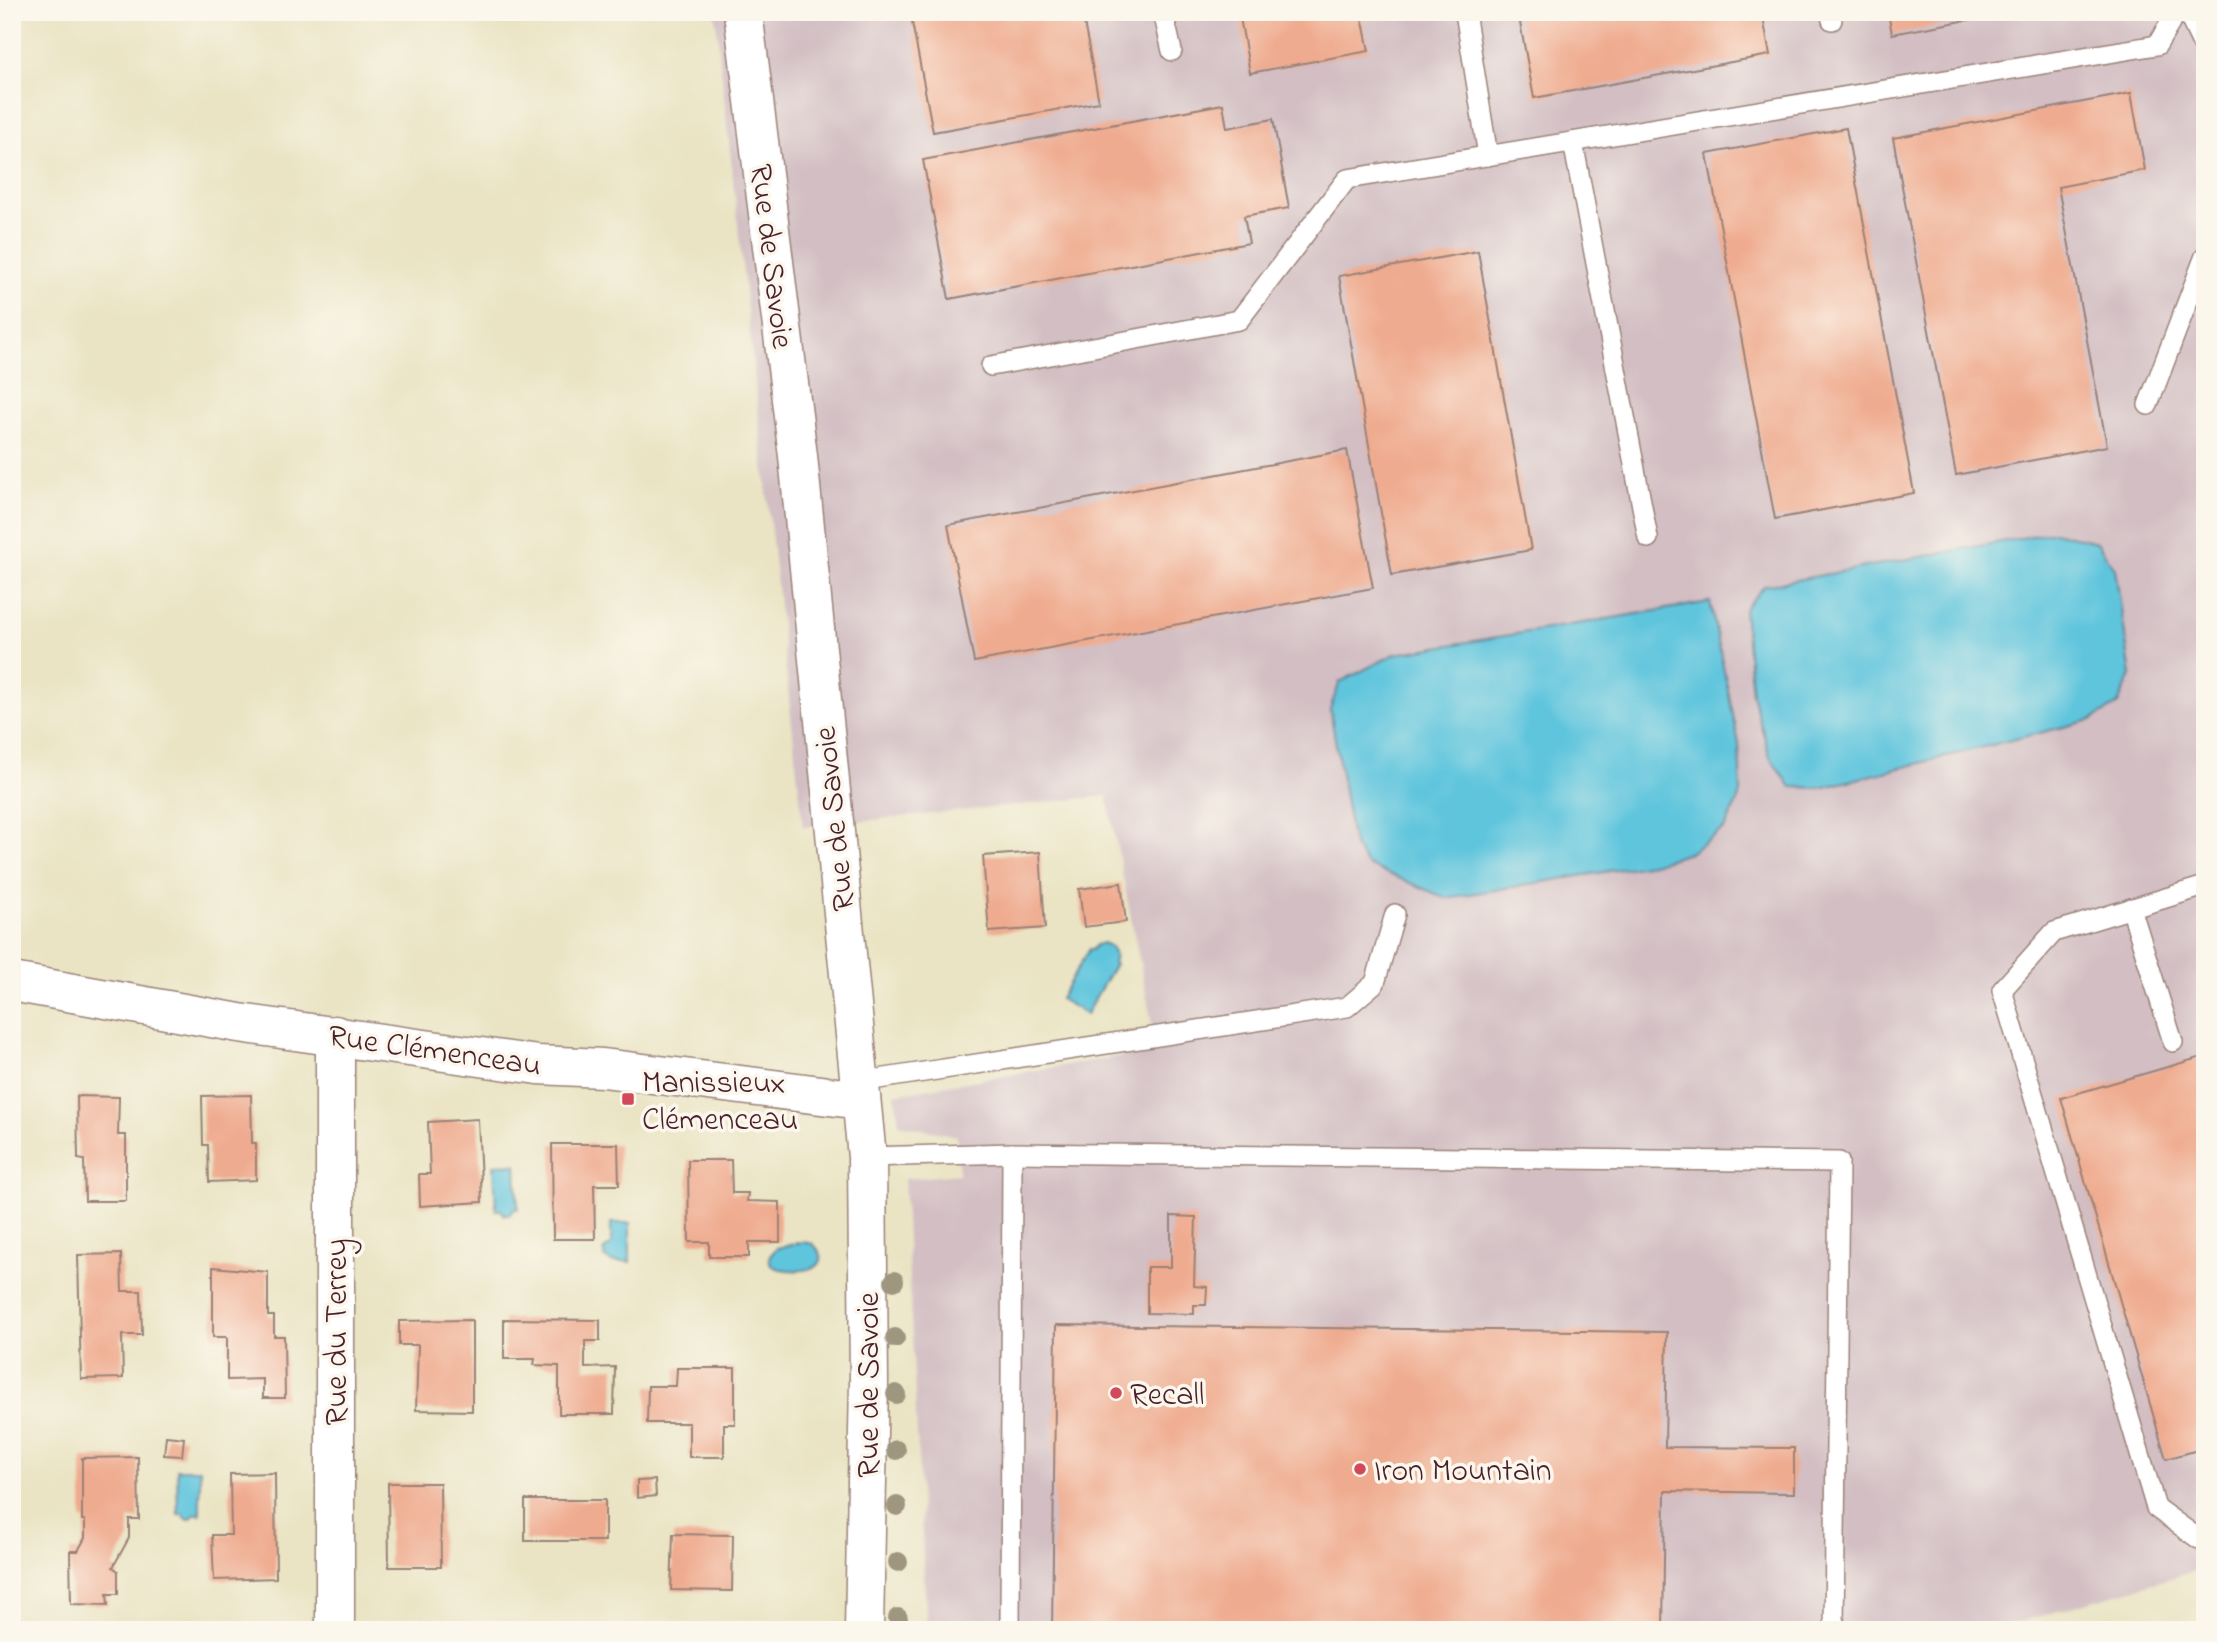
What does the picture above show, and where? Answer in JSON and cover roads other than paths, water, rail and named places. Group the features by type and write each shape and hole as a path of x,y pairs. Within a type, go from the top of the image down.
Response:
{"street":[{"name":"Rue de Savoie","path":"743,12 797,456 867,1157 869,1382 864,1630"},
{"name":"Rue Clémenceau","path":"12,982 239,1023 538,1065 603,1068 860,1091"},
{"name":"Rue du Terrey","path":"335,1035 335,1630"}],"lane":[{"path":"1163,12 1172,51"},
{"path":"1465,12 1488,156"},
{"path":"991,366 1239,320 1347,179 2157,45 2177,12"},
{"path":"2187,12 2205,50"},
{"path":"1573,142 1647,538"},
{"path":"2148,405 2205,256"},
{"path":"2205,886 2054,932 2003,989 2156,1508 2199,1539 2205,1538"},
{"path":"2131,908 2173,1042"},
{"path":"860,1091 1347,1007 1375,983 1395,914"},
{"path":"867,1157 1012,1153 1839,1162 1834,1630"},
{"path":"1010,1630 1012,1153"}],"water":[{"path":"2054,532 2097,542 2115,569 2131,675 2118,704 2091,720 1821,788 1791,787 1770,757 1752,694 1744,609 1764,586"},
{"path":"1710,602 1739,744 1741,793 1725,828 1689,853 1652,864 1446,898 1367,865 1353,844 1330,709 1340,682 1395,654"},
{"path":"1103,943 1111,947 1115,964 1086,1014 1060,999 1089,949 1092,950"},
{"path":"516,1164 518,1209 505,1215 501,1210 496,1210 494,1165"},
{"path":"611,1223 630,1223 630,1262 611,1262 605,1258 604,1250 611,1245"},
{"path":"803,1242 813,1244 820,1254 821,1261 816,1266 787,1270 771,1265 769,1257 777,1248"},
{"path":"177,1469 200,1469 200,1514 195,1514 190,1519 178,1514"}],"place":[{"name":"Manissieux Clémenceau","path":"628,1099"},
{"name":"Recall","path":"1116,1393"},
{"name":"Iron Mountain","path":"1360,1469"}]}
